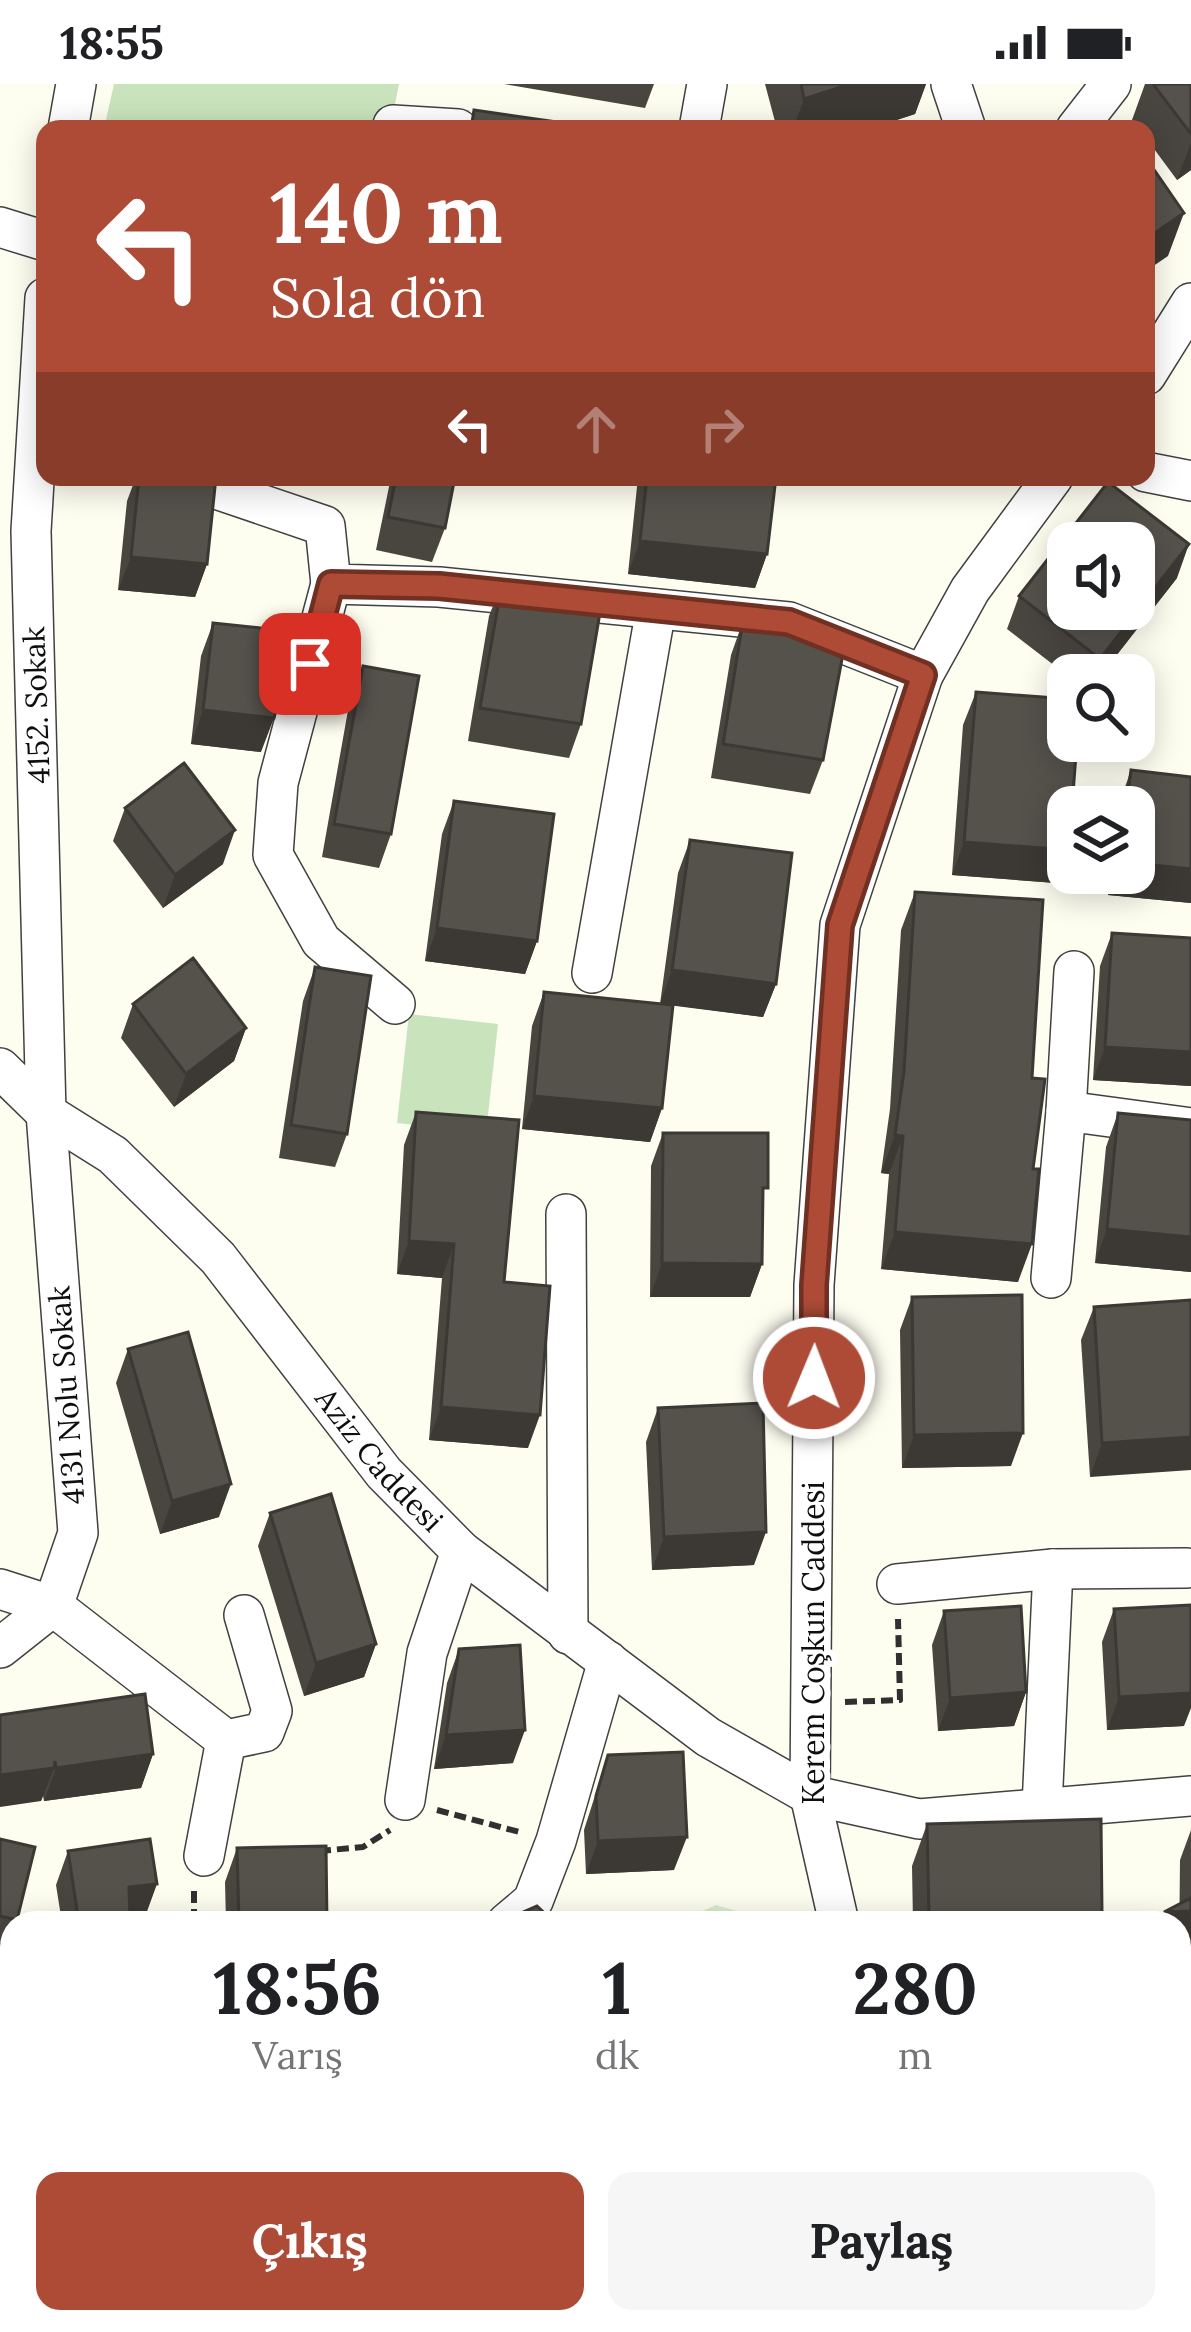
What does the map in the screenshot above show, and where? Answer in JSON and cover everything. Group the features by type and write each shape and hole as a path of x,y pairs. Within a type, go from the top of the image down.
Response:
{"street":[{"path":"70,120 76,84"},
{"path":"701,120 707,84"},
{"path":"951,84 963,120"},
{"path":"1083,120 1112,84"},
{"path":"0,227 36,238"},
{"path":"1155,361 1191,303"},
{"name":"4152. Sokak","path":"36,448 31,531 46,1113"},
{"path":"1155,474 1191,481"},
{"path":"208,486 325,526 331,584 278,783 274,855 321,941 395,1004"},
{"name":"Kerem Coşkun Caddesi","path":"836,1911 810,1795 814,1285 840,925 923,675 970,590 1046,486"},
{"path":"331,584 439,586 789,622 923,675"},
{"path":"592,973 656,609"},
{"path":"1051,1278 1074,971"},
{"name":"Aziz Caddesi","path":"0,1068 46,1113 113,1155 218,1258 384,1473 461,1551 708,1736 810,1795 919,1819 1191,1796"},
{"path":"1066,1112 1191,1128"},
{"name":"4131 Nolu Sokak","path":"46,1113 78,1533 53,1606"},
{"path":"566,1214 568,1634"},
{"path":"405,1800 428,1653 461,1551"},
{"path":"897,1584 1053,1569 1187,1568"},
{"path":"1042,1807 1053,1569"},
{"path":"0,1589 53,1606 226,1740 264,1732 272,1711 244,1615"},
{"path":"0,1648 53,1606"},
{"path":"521,1911 532,1901 556,1841 608,1661"},
{"path":"204,1856 226,1740"}],"path":[{"path":"812,1702 900,1700 897,1584"},
{"path":"301,1852 363,1847 390,1830 405,1800 556,1841"}],"green space":[{"path":"114,84 399,84 392,120 106,120"},
{"path":"409,1014 498,1024 486,1133 397,1123"},
{"path":"716,1905 736,1911 702,1911"}],"building":[{"path":"801,84 850,84 804,99"},
{"path":"1153,84 1191,84 1191,134"},
{"path":"474,110 543,120 472,120"},
{"path":"1155,171 1184,213 1155,233"},
{"path":"138,486 215,486 207,564 131,557"},
{"path":"394,486 453,486 445,528 388,517"},
{"path":"646,486 775,486 767,554 640,541"},
{"path":"1105,486 1113,486 1189,544 1155,588 1155,522 1077,522"},
{"path":"1047,560 1047,618 1019,596"},
{"path":"502,583 603,595 581,724 480,708"},
{"path":"743,621 846,638 823,760 723,744"},
{"path":"213,623 289,631 274,718 203,710"},
{"path":"1063,630 1122,630 1104,654 1094,654"},
{"path":"363,666 419,676 391,834 334,824"},
{"path":"976,692 1047,697 1047,762 1075,762 1074,786 1047,786 1047,848 964,842"},
{"path":"184,763 235,830 175,875 125,808"},
{"path":"1131,770 1191,777 1191,869 1155,865 1155,786 1129,786"},
{"path":"454,801 554,814 537,941 437,928"},
{"path":"690,840 792,853 776,984 672,970"},
{"path":"915,892 1043,900 1032,1078 1045,1079 1033,1169 1039,1169 1032,1244 895,1232 903,1136 895,1135 904,1071"},
{"path":"1112,933 1191,938 1191,1052 1105,1047"},
{"path":"193,958 246,1028 186,1074 133,1004"},
{"path":"315,967 371,976 347,1134 291,1125"},
{"path":"544,992 673,1005 662,1108 534,1096"},
{"path":"416,1112 519,1120 504,1282 550,1286 540,1415 441,1407 454,1244 409,1241"},
{"path":"1118,1113 1191,1120 1191,1237 1107,1229"},
{"path":"663,1133 768,1133 762,1264 662,1263"},
{"path":"1022,1295 1023,1433 914,1435 912,1297"},
{"path":"1191,1300 1191,1437 1102,1443 1094,1307"},
{"path":"188,1332 231,1484 172,1501 128,1349"},
{"path":"763,1403 766,1532 664,1537 658,1408"},
{"path":"331,1494 376,1644 316,1663 270,1513"},
{"path":"1191,1605 1191,1693 1119,1697 1114,1609"},
{"path":"1021,1606 1026,1692 950,1698 944,1611"},
{"path":"520,1645 525,1730 446,1735 459,1649"},
{"path":"145,1694 153,1754 56,1768 55,1761 54,1768 0,1775 0,1715"},
{"path":"683,1752 687,1837 598,1841 596,1796 608,1755"},
{"path":"1101,1819 1102,1911 929,1911 927,1824"},
{"path":"0,1839 35,1847 19,1911 0,1911"},
{"path":"150,1839 157,1884 129,1887 130,1911 77,1911 68,1851"},
{"path":"326,1846 327,1911 239,1911 237,1848"},
{"path":"1191,1898 1191,1911 1166,1911"}],"route":[{"path":"310,664 331,584 439,586 789,622 923,675 840,925 814,1285 814,1378"}]}
